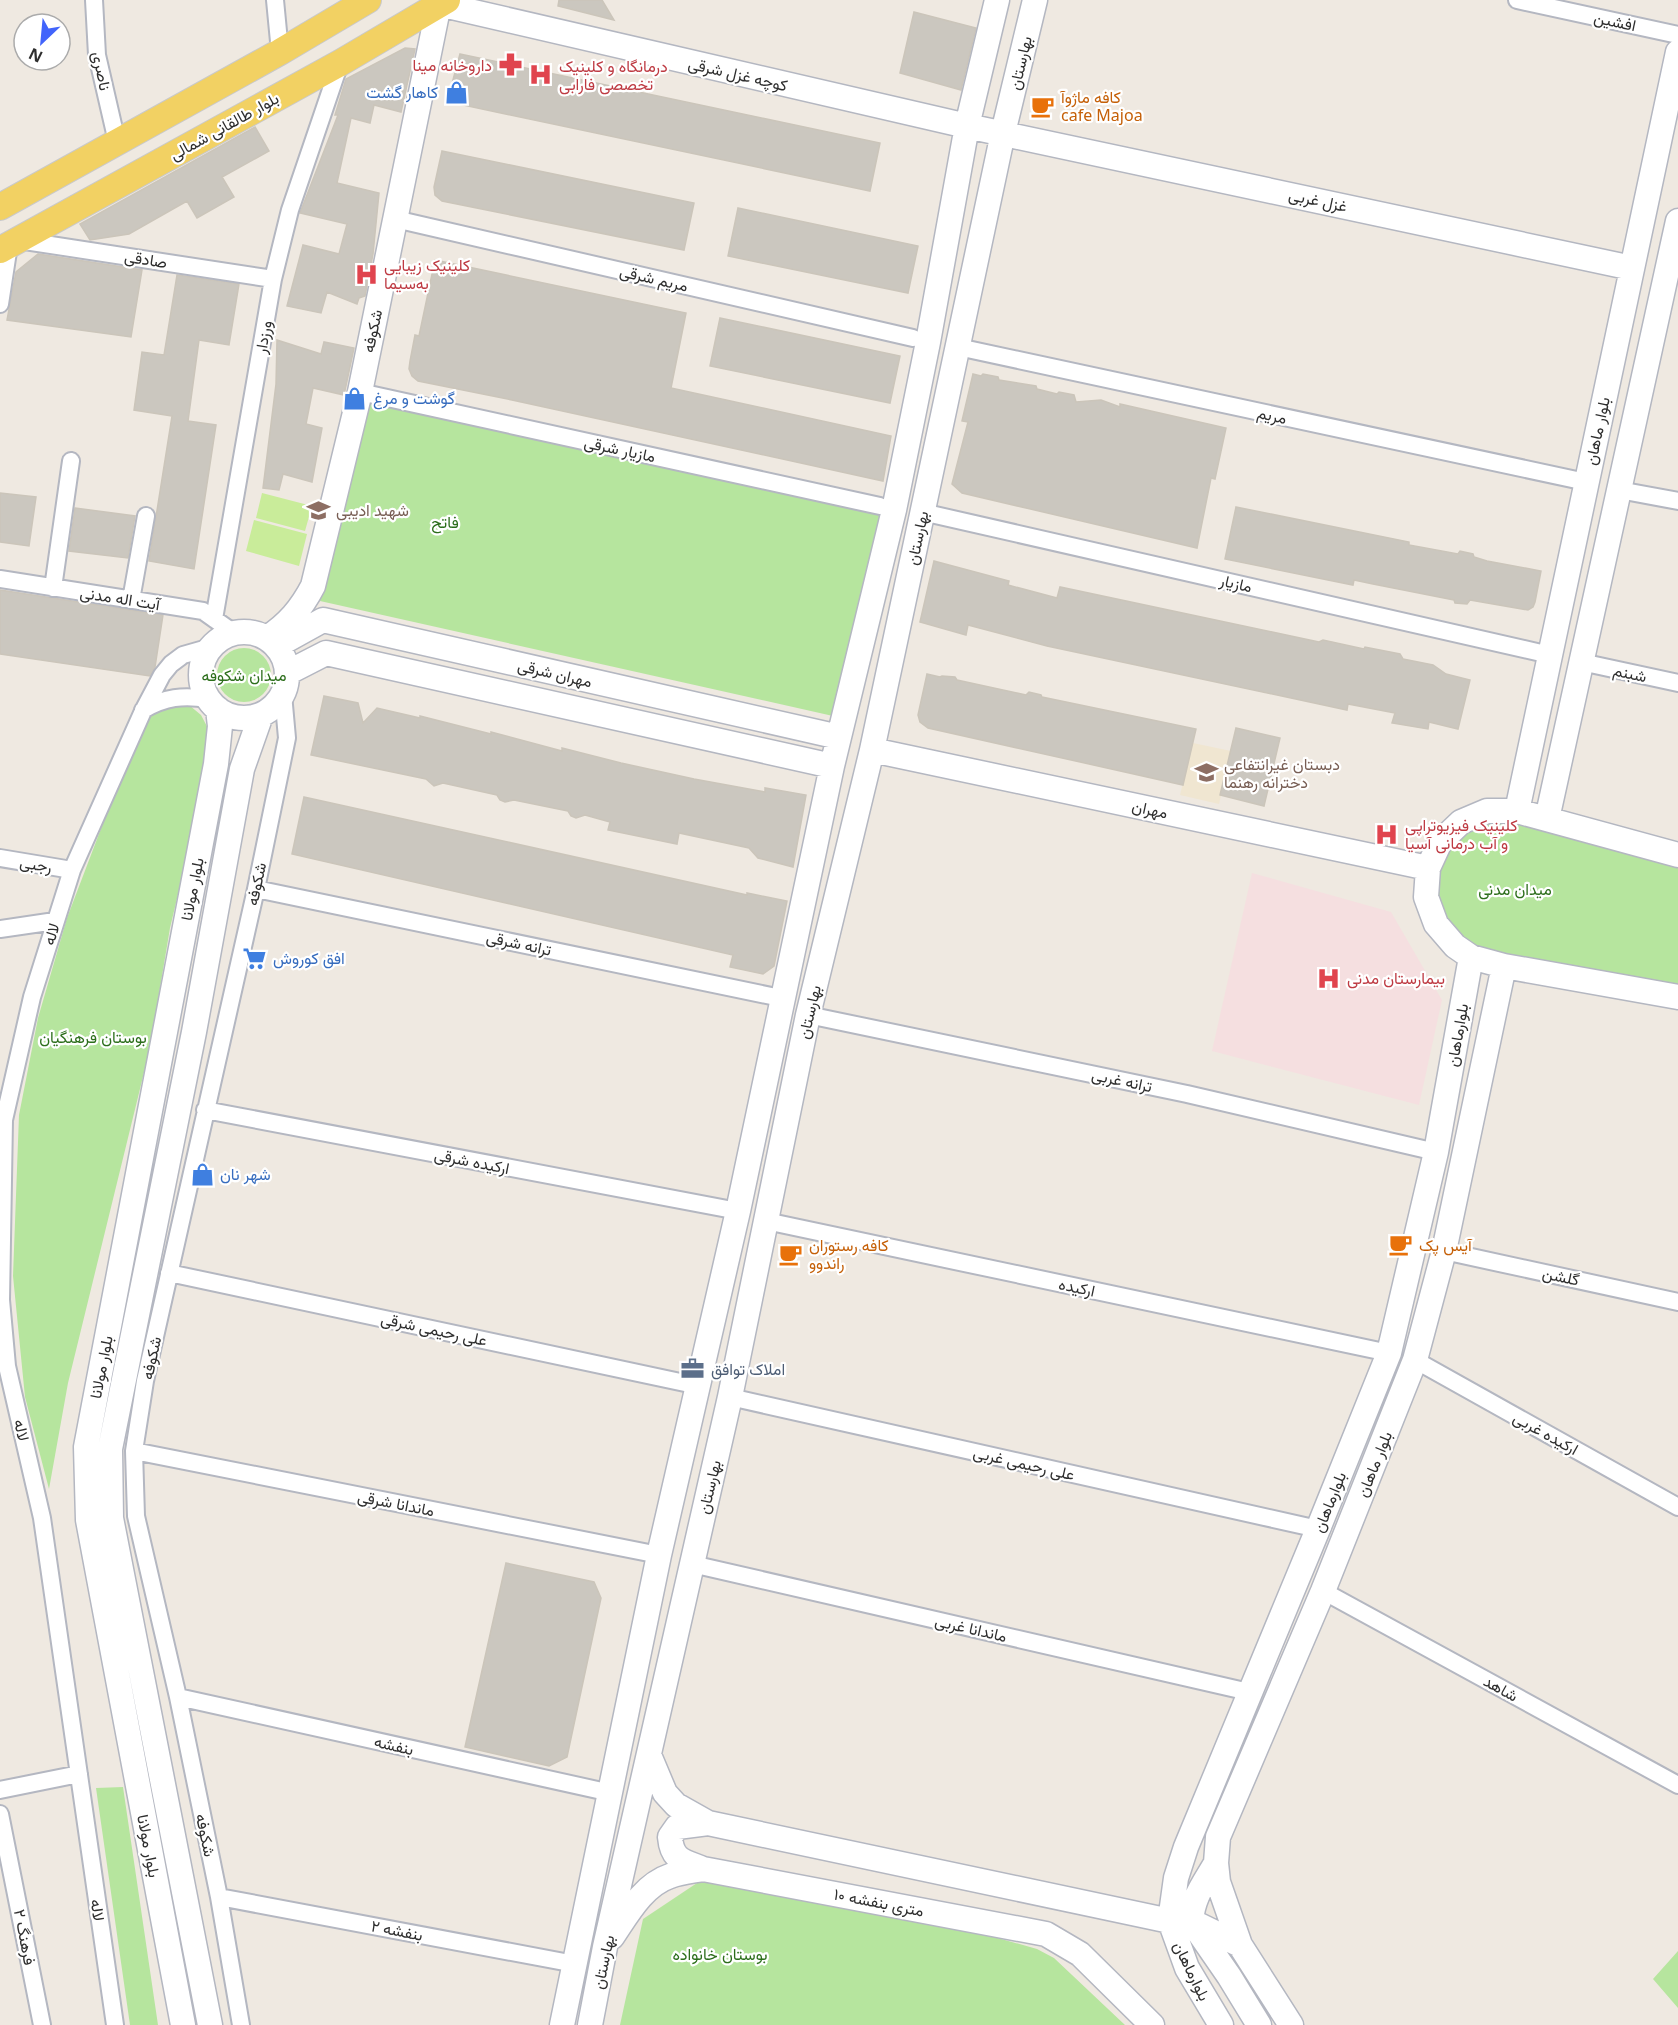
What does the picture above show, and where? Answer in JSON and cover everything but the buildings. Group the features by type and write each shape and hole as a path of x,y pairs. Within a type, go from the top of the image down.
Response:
{"main road":[{"name":"بهارستان","path":"562,2025 659,1555 738,1211 832,766 894,510 967,126 997,0"},
{"name":"بهارستان","path":"590,2025 605,1947 730,1397 808,1015 872,750 1003,133 1035,0"},
{"path":"0,207 280,51 363,1"},
{"name":"کوچه غزل شرقی","path":"443,2 1003,133"},
{"name":"بلوار طالقانی شمالی","path":"9,245 340,63 443,2"},
{"name":"شکوفه","path":"271,642 300,608 313,586 360,392 443,2"},
{"name":"بلوار ماهان","path":"1517,811 1678,52"},
{"name":"غزل غربی","path":"1003,133 1632,268"},
{"name":"بلوار ماهان","path":"1547,819 1619,490 1672,277 1678,221"},
{"name":"مهران شرقی","path":"271,642 323,620 839,737"},
{"path":"234,633 256,633 271,642 282,654 285,683 270,710 252,717 234,717 213,704 201,682 206,654 211,647 223,636 234,633"},
{"name":"مهران شرقی","path":"285,683 326,653 832,766"},
{"name":"بلوار مولانا","path":"183,2025 88,1521 86,1447 216,764 220,726 213,704"},
{"name":"بلوار مولانا","path":"210,2025 111,1518 110,1449 195,1032 242,769 261,715"},
{"name":"مهران","path":"872,750 1428,868"},
{"path":"1678,855 1517,811 1487,811 1461,822 1440,842 1428,868 1426,897 1436,924 1455,946 1471,957 1504,966 1678,998"},
{"name":"بلوارماهان","path":"1221,2025 1188,1968 1176,1878 1186,1847 1389,1353 1436,1152 1471,957"},
{"name":"بلوار ماهان","path":"1291,2025 1240,1945 1218,1882 1216,1863 1218,1837 1323,1591 1415,1360 1444,1251 1504,966"},
{"path":"649,1755 665,1793 676,1805 708,1823 1180,1921 1240,1945"},
{"path":"703,1869 677,1857 671,1851 670,1837 677,1827 708,1823"},
{"path":"1180,1921 1193,1905 1216,1863"},
{"name":"۱۰ متری بنفشه","path":"605,1947 638,1900 653,1885 670,1876 703,1869 1046,1934 1080,1954 1152,2025"},
{"path":"1180,1921 1229,1976 1259,2025"}],"street":[{"name":"ناصری","path":"94,0 98,55 117,142"},
{"path":"275,0 280,51"},
{"name":"افشین","path":"1517,0 1678,35"},
{"name":"ورزدار","path":"214,619 273,279 290,210 340,63"},
{"name":"مریم شرقی","path":"395,219 913,338"},
{"path":"0,304 9,245"},
{"name":"صادقی","path":"9,245 273,279"},
{"name":"مریم","path":"958,347 1586,482"},
{"name":"مازیار شرقی","path":"360,392 880,506"},
{"path":"53,588 71,461"},
{"path":"1619,490 1678,501"},
{"name":"مازیار","path":"922,512 1550,655"},
{"path":"131,600 146,516"},
{"name":"آیت اله مدنی","path":"0,579 203,611 234,633"},
{"name":"لاله","path":"115,2025 42,1518 3,1367 1,1300 4,1120 32,997 72,870 143,711 162,675 183,655 211,647"},
{"name":"شبنم","path":"1581,662 1678,683"},
{"name":"شکوفه","path":"241,2025 219,1897 178,1697 136,1516 134,1451 145,1381 256,889 287,738 285,683"},
{"path":"143,711 158,701 176,696 213,704"},
{"name":"رجبی","path":"0,858 72,870"},
{"name":"ترانه شرقی","path":"256,889 782,998"},
{"path":"0,929 55,921"},
{"name":"ترانه غربی","path":"808,1015 1187,1094 1436,1152"},
{"name":"ارکیده شرقی","path":"205,1110 738,1211"},
{"name":"ارکیده","path":"766,1221 1389,1353"},
{"name":"گلشن","path":"1444,1251 1678,1302"},
{"name":"علی رحیمی شرقی","path":"170,1273 699,1386"},
{"name":"ارکیده غربی","path":"1415,1360 1678,1507"},
{"name":"علی رحیمی غربی","path":"730,1397 1318,1529"},
{"name":"ماندانا شرقی","path":"134,1451 659,1555"},
{"name":"ماندانا غربی","path":"692,1564 1249,1692"},
{"name":"شاهد","path":"1323,1591 1678,1785"},
{"name":"بنفشه","path":"178,1697 611,1793"},
{"path":"0,1790 79,1774"},
{"name":"فرهنگ ۲","path":"0,1814 42,2025"},
{"name":"بنفشه ۲","path":"219,1897 575,1964"}],"shaded area":[{"name":"دبستان غیرانتفاعی دخترانه رهنما","path":"1193,743 1231,751 1219,804 1180,795"},
{"name":"بیمارستان مدنی","path":"1252,873 1391,912 1442,1000 1419,1105 1212,1051"}],"green space":[{"name":"فاتح","path":"363,396 884,514 833,716 320,601"},
{"path":"262,493 312,506 305,531 256,518"},
{"path":"254,520 307,534 299,566 246,551"},
{"name":"میدان شکوفه","path":"239,648 249,648 259,652 267,660 271,675 267,690 259,698 249,702 239,702 229,698 221,690 217,680 217,670 221,660 229,652"},
{"name":"بوستان فرهنگیان","path":"171,701 189,705 201,715 211,734 189,848 170,928 150,1048 68,1383 49,1489 25,1397 13,1276 19,1115 38,1018 67,918 143,723 156,710"},
{"name":"میدان مدنی","path":"1509,819 1678,866 1678,986 1488,952 1460,937 1452,928 1441,907 1438,885 1443,863 1454,843 1466,831 1484,823"},
{"path":"123,1787 158,2025 130,2025 96,1788"},
{"name":"بوستان خانواده","path":"703,1879 987,1935 1037,1949 1054,1958 1125,2025 620,2025 643,1919"},
{"path":"1678,1951 1678,2008 1653,1979"}],"place":[{"name":"داروخانه مینا","path":"510,65"},
{"name":"درمانگاه و کلینیک تخصصی فارابی","path":"541,75"},
{"name":"کاهار گشت","path":"456,92"},
{"name":"کافه ماژوآ cafe Majoa","path":"1043,106"},
{"name":"کلینیک زیبایی به‌سیما","path":"366,274"},
{"name":"گوشت و مرغ","path":"355,398"},
{"name":"شهید ادیبی","path":"318,510"},
{"name":"دبستان غیرانتفاعی دخترانه رهنما","path":"1206,773"},
{"name":"کلینیک فیزیوتراپی و آب درمانی آسیا","path":"1387,834"},
{"name":"افق کوروش","path":"255,958"},
{"name":"بیمارستان مدنی","path":"1329,978"},
{"name":"شهر نان","path":"202,1174"},
{"name":"آیس پک","path":"1401,1245"},
{"name":"کافه رستوران راندوو","path":"791,1254"},
{"name":"املاک توافق","path":"693,1369"}]}
